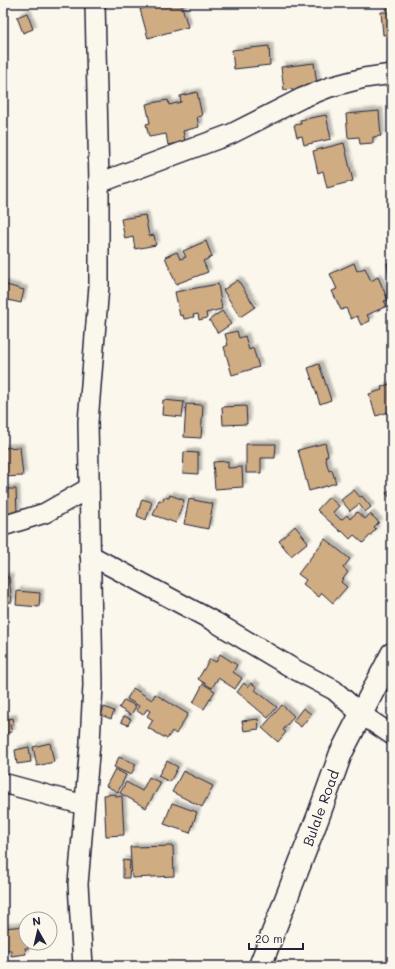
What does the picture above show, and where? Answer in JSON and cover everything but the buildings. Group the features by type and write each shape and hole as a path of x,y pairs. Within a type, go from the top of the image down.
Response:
{"street":[{"path":"83,966 78,884 90,743 93,685 88,422 99,286 99,183 95,3"},
{"path":"99,183 231,134 302,98 330,87 364,78 392,74"},
{"path":"3,526 45,513 89,488"},
{"path":"90,555 215,622 294,669 334,690 361,714 392,735"},
{"name":"Bulale Road","path":"260,966 318,817 341,753 392,654"},
{"path":"3,783 84,805"}]}
